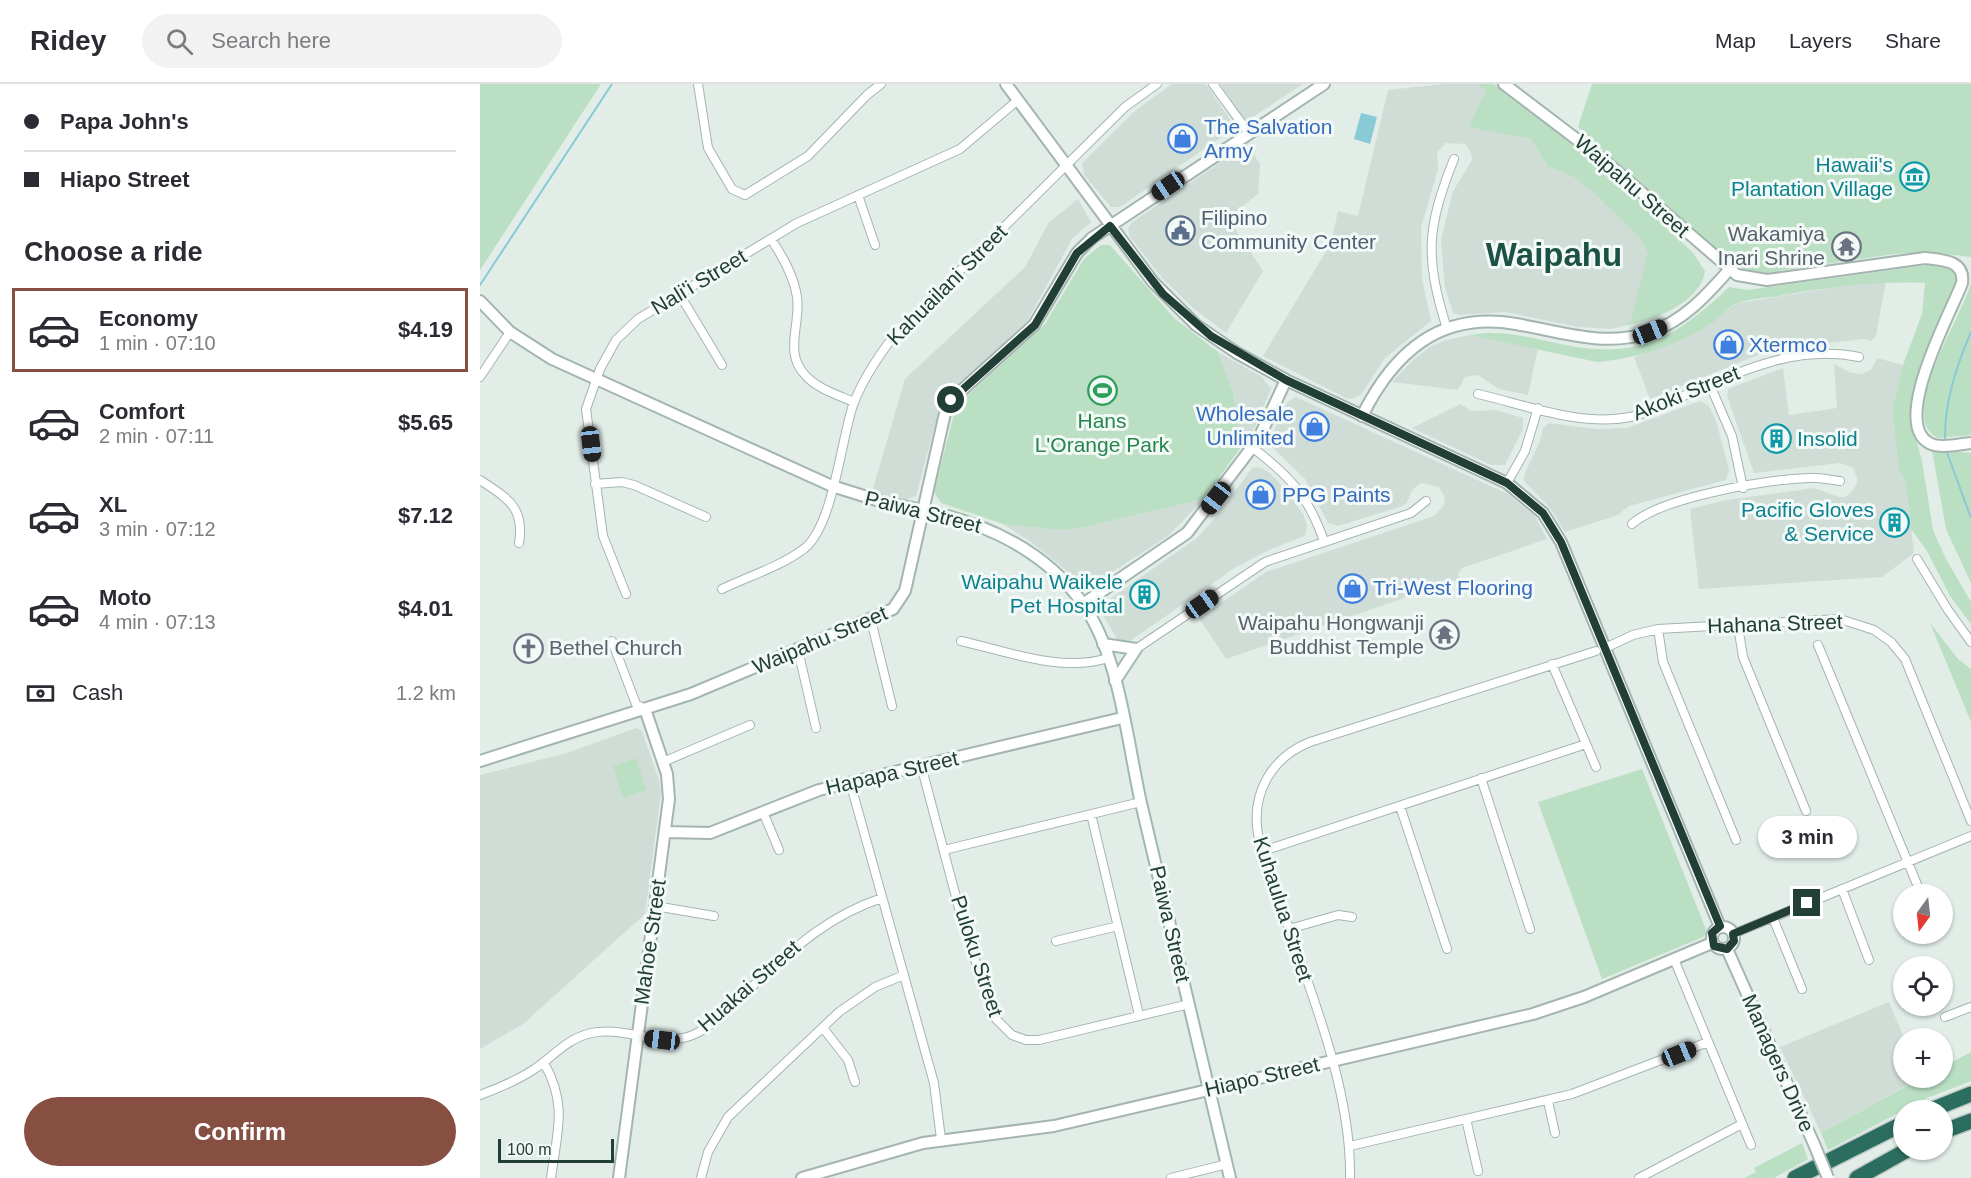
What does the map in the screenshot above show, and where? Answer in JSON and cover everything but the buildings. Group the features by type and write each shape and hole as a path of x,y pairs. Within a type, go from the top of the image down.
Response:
{"highway":[{"path":"1953,1101 1971,1094"},
{"path":"1953,1128 1971,1121"},
{"path":"1795,1178 1893,1129"},
{"path":"1857,1178 1893,1158"}],"street":[{"path":"698,84 708,148 732,189 745,195 808,156 867,95 881,84"},
{"path":"1006,84 1163,294 1196,324 1237,353 1286,380 1507,483 1533,502 1552,526 1600,650 1720,927"},
{"name":"Kahuailani Street","path":"722,589 804,548 819,531 854,402 882,352 906,323 1130,103 1157,84"},
{"path":"1213,84 1248,132"},
{"name":"Waipahu Street","path":"480,761 702,690 894,609 903,596 945,413 951,400 1035,325 1077,253 1110,226 1248,132 1324,84"},
{"name":"Waipahu Street","path":"1504,84 1605,160 1728,271 1747,279 1767,280 1925,258 1946,261 1958,267 1962,271 1962,283 1928,360 1918,400 1918,421 1922,434 1930,444 1942,446 1971,443"},
{"name":"Nali'i Street","path":"626,594 603,536 586,409 612,345 625,329 797,223 960,149 1018,100"},
{"path":"1447,329 1432,276 1431,246 1436,208 1454,159"},
{"path":"858,195 875,245"},
{"path":"771,239 786,263 796,289 798,311 793,346 797,364 814,383 854,402"},
{"path":"1362,416 1381,380 1398,360 1421,342 1447,329 1480,322 1499,322 1582,338 1630,337 1650,332 1680,317 1698,303 1728,271"},
{"path":"680,295 722,365"},
{"name":"Paiwa Street","path":"480,301 510,332 552,359 596,380 832,486 883,502 978,524 1009,539 1054,572 1083,604 1108,658 1115,681 1141,802 1230,1178"},
{"path":"480,377 510,332"},
{"name":"Akoki Street","path":"1478,394 1593,420 1620,418 1643,414 1779,358 1839,353 1859,357"},
{"path":"1083,604 1188,533 1253,448 1286,380"},
{"path":"1710,385 1732,436 1743,488"},
{"path":"1507,483 1525,451 1538,408"},
{"path":"1253,448 1282,470 1299,488 1312,510 1324,541"},
{"path":"1632,524 1655,509 1743,488 1810,477 1840,481"},
{"path":"480,480 513,504 521,525 519,543"},
{"path":"596,484 611,482 634,485 706,517"},
{"path":"1115,681 1136,649 1251,569 1279,556 1411,513 1426,501"},
{"path":"1917,559 1948,610 1971,642"},
{"name":"Hahana Street","path":"1600,650 1633,635 1658,629 1840,619 1865,625 1882,635 1905,659 1971,820"},
{"path":"871,620 892,706"},
{"path":"1738,626 1743,657 1806,812"},
{"path":"1658,629 1663,662 1736,840"},
{"path":"612,641 636,704 645,709"},
{"path":"962,641 1067,662 1093,662 1108,658"},
{"path":"1102,644 1136,649"},
{"path":"1818,645 1917,884"},
{"path":"798,650 816,728"},
{"name":"Kuhaulua Street","path":"1350,1178 1350,1146 1331,1060 1263,851 1257,826 1259,797 1272,769 1292,751 1310,742 1600,650"},
{"path":"1552,664 1596,768"},
{"name":"Mahoe Street","path":"619,1178 669,788 663,762 645,709"},
{"name":"Hapapa Street","path":"665,832 710,833 790,800 850,782 1122,718"},
{"path":"663,762 750,725"},
{"path":"1263,851 1586,744"},
{"name":"Puloku Street","path":"921,765 978,974 996,1019 1005,1030 1019,1038 1039,1040 1189,1004"},
{"path":"1481,778 1530,929"},
{"path":"850,782 934,1083 941,1139"},
{"path":"944,850 1141,802"},
{"path":"1400,806 1447,950"},
{"path":"763,812 779,850"},
{"path":"1091,814 1139,1015"},
{"path":"1733,934 1971,836"},
{"path":"1842,889 1869,960"},
{"name":"Huakai Street","path":"480,1095 506,1086 544,1063 565,1044 591,1033 672,1039 694,1034 717,1018 813,932 855,908 882,898"},
{"path":"655,906 714,916"},
{"path":"1289,929 1338,915 1352,917"},
{"path":"1773,918 1802,989"},
{"path":"1056,941 1118,926"},
{"path":"1720,927 1726,927 1733,934 1734,941 1727,949 1717,948 1712,943 1712,933 1720,927"},
{"name":"Hiapo Street","path":"802,1178 819,1176 941,1139 1037,1130 1555,1007 1712,943"},
{"name":"Managers Drive","path":"1727,949 1828,1178"},
{"path":"1674,959 1751,1145"},
{"path":"701,1178 708,1152 728,1117 858,998 904,975"},
{"path":"1945,1017 1971,1007"},
{"path":"823,1028 848,1060 855,1082"},
{"path":"1350,1146 1548,1101 1612,1081 1708,1042"},
{"path":"544,1063 556,1087 560,1106 551,1178"},
{"path":"1548,1101 1555,1133"},
{"path":"1466,1119 1478,1171"},
{"path":"1639,1178 1742,1124"},
{"path":"1176,1177 1227,1164"}],"shaded area":[{"path":"1172,84 1206,84 1233,124 1233,129 1120,207 1111,207 1084,175 1082,163 1136,110"},
{"path":"1220,84 1303,84 1248,120 1243,119"},
{"path":"1443,84 1476,84 1482,87 1592,176 1679,276 1649,311 1623,326 1612,329 1578,327 1505,312 1459,315 1453,313 1445,288 1441,240 1453,191 1472,160 1471,153 1465,144 1446,143 1437,152 1438,169 1421,228 1422,278 1431,321 1385,358 1361,395 1352,399 1346,398 1263,356 1331,243 1338,211 1358,216 1388,90"},
{"path":"1247,144 1260,164 1258,194 1228,218 1263,271 1226,333 1193,308 1163,279 1130,237 1128,229 1131,223"},
{"path":"1078,199 1091,222 1072,239 1028,320 941,403 916,496 905,500 872,492 905,379 1025,267 1049,222"},
{"path":"1886,281 1876,336 1871,341 1864,339 1770,350 1650,399 1634,357 1711,324 1721,313 1738,303"},
{"path":"1470,335 1538,348 1528,395 1499,389 1478,375 1465,377 1458,390 1392,382 1415,358 1430,347 1446,340"},
{"path":"1218,352 1262,377 1271,389 1255,427 1241,447 1234,396"},
{"path":"1877,358 1903,365 1892,410 1899,469 1906,484 1914,553 1882,577 1699,589 1690,509 1726,500 1814,488 1845,497 1851,493 1858,481 1853,468 1840,463 1754,473 1727,396 1728,389 1783,368 1789,415 1837,408 1834,364 1851,373 1862,374 1871,370"},
{"path":"1296,397 1508,494 1535,516 1547,539 1462,568 1458,574 1460,579 1226,659 1199,618 1266,572 1434,516 1444,505 1445,498 1439,487 1421,483 1413,489 1406,504 1400,507 1338,526 1328,523 1305,479 1271,446 1271,438 1287,402"},
{"path":"1700,401 1709,406 1717,424 1729,470 1726,480 1629,506 1618,515 1565,532 1550,508 1524,481 1524,475 1540,441 1543,428 1549,423 1596,429 1627,428"},
{"path":"1461,404 1471,411 1496,410 1523,418 1523,429 1505,465 1491,465 1412,428"},
{"path":"1253,467 1270,473 1289,493 1304,516 1307,526 1305,536 1271,549 1236,567 1130,641 1119,642 1101,612 1104,603 1197,538 1216,517"},
{"path":"1204,499 1168,536 1092,585 1081,582 1031,542 1003,524 1059,530 1080,528"},
{"path":"636,728 642,731 659,780 661,793 645,914 523,1024 480,1049 480,775 567,753"},
{"path":"1889,1002 1900,1028 1893,1028 1893,1088 1902,1088 1821,1133 1780,1047"}],"green space":[{"path":"480,84 601,84 480,270"},
{"path":"1476,84 1493,84 1500,87 1603,167 1693,253 1705,271 1694,293 1673,309 1647,320 1623,326 1631,321 1648,253 1640,238 1576,178 1548,166 1531,139 1469,127 1486,90"},
{"path":"1592,84 1971,84 1971,257 1932,252 1894,254 1765,273 1747,271 1727,261 1578,127"},
{"name":"Hans L'Orange Park","path":"1101,245 1110,245 1174,318 1218,352 1234,396 1241,447 1204,499 1080,528 1059,530 1003,524 941,503 934,492 956,406 1045,324 1084,259"},
{"path":"1935,264 1954,270 1957,280 1946,310 1922,360 1913,388 1910,417 1922,461 1933,530 1946,559 1971,602 1971,624 1950,596 1927,551 1911,529 1906,484 1899,469 1892,410 1903,365 1922,314 1925,283 1854,285 1743,301 1683,339 1641,354 1597,362 1470,335 1503,333 1584,348 1630,347 1651,342 1670,333 1709,306 1729,287 1747,290"},
{"path":"1971,282 1971,435 1938,438 1926,426 1923,409 1927,387"},
{"path":"1932,450 1971,453 1971,583 1946,529"},
{"path":"1930,623 1958,659 1971,669 1971,722"},
{"path":"636,758 646,790 623,798 613,766"},
{"path":"1642,769 1707,932 1703,937 1602,979 1538,802"},
{"path":"1971,1052 1971,1081 1953,1088 1953,1062"},
{"path":"1903,1088 1953,1088 1923,1100 1893,1100 1893,1116 1828,1150 1821,1133"},
{"path":"1802,1143 1808,1159 1774,1178 1744,1178 1756,1172 1754,1168"}],"water":[{"path":"1361,113 1377,117 1370,144 1354,139"}],"waterway":[{"path":"480,285 612,84"},
{"path":"1945,442 1952,385 1971,332"},
{"path":"1946,450 1971,518"}],"place":[{"name":"The Salvation Army","path":"1183,139"},
{"name":"Hawaii's Plantation Village","path":"1914,177"},
{"name":"Filipino Community Center","path":"1180,230"},
{"name":"Wakamiya Inari Shrine","path":"1846,246"},
{"name":"Xtermco","path":"1728,345"},
{"name":"Hans L'Orange Park","path":"1102,390"},
{"name":"Wholesale Unlimited","path":"1315,426"},
{"name":"Insolid","path":"1776,439"},
{"name":"PPG Paints","path":"1261,495"},
{"name":"Pacific Gloves & Service","path":"1895,522"},
{"name":"Tri-West Flooring","path":"1352,588"},
{"name":"Waipahu Waikele Pet Hospital","path":"1144,594"},
{"name":"Waipahu Hongwanji Buddhist Temple","path":"1445,635"},
{"name":"Bethel Church","path":"528,648"}],"district":[{"name":"Waipahu","path":"1554,254"}],"route":[{"path":"951,400 1035,325 1077,253 1092,238 1110,226 1163,294 1211,336 1237,353 1286,380 1498,478 1533,502 1543,513 1561,542 1720,926 1712,933 1711,939 1714,946 1723,950 1727,949 1734,941 1733,934 1807,903"}]}
